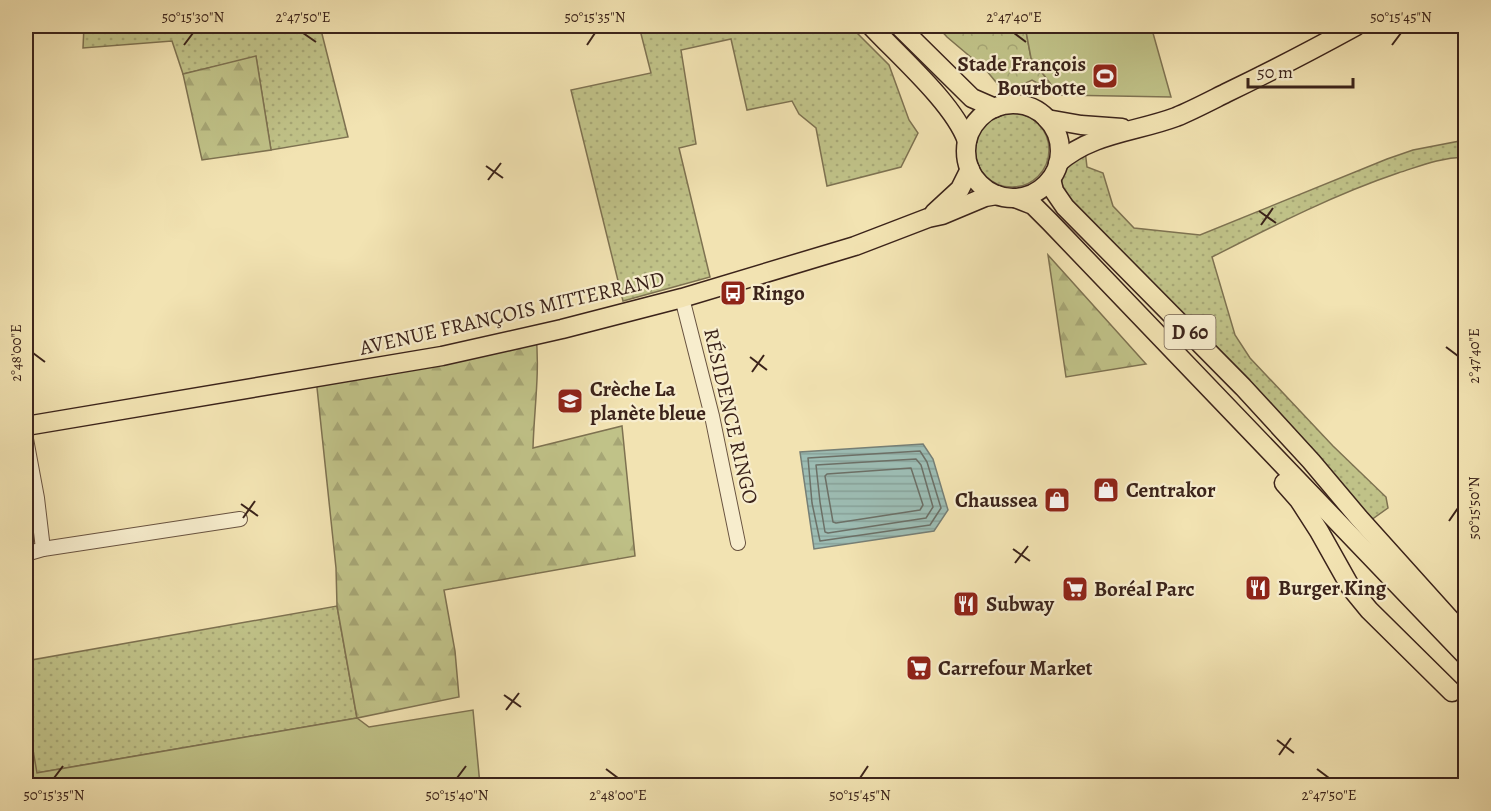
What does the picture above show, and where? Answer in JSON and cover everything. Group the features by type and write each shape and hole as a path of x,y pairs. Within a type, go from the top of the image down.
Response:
{"main road":[{"path":"870,26 948,108 962,127 967,141 967,160 970,169 984,188 1006,196 1034,193 1076,149 1090,142 1178,116 1356,26"},
{"path":"898,26 972,98 995,108"},
{"path":"967,141 977,121 995,108 1004,105 1022,105 1031,108 1047,119 1057,135 1059,144 1054,171"},
{"path":"1047,119 1081,125 1130,129"},
{"path":"928,218 960,189 970,169"},
{"name":"D 60","path":"1054,171 1054,191 1065,207 1251,395 1466,637"},
{"name":"D 60","path":"1006,196 1033,205 1466,656"},
{"name":"AVENUE FRANÇOIS MITTERRAND","path":"26,426 442,356 562,329 682,298 855,246 985,197 1006,196"},
{"path":"1229,410 1256,451 1299,500 1337,560 1351,588 1369,610 1452,692"}],"street":[{"name":"RÉSIDENCE RINGO","path":"682,298 712,416 738,543"},
{"path":"26,439 37,498 43,549"},
{"path":"26,554 43,549 240,519"}],"green space":[{"path":"84,26 320,26 348,137 271,150 256,57 183,74 172,41 83,48"},
{"path":"639,26 850,26 889,65 909,120 918,133 901,167 827,186 816,128 799,114 792,101 747,110 731,39 681,50 696,144 679,148 710,277 623,301 571,90 651,73"},
{"path":"937,26 1025,26 1031,58 1059,95 1032,80 1005,93 986,70"},
{"name":"Stade François Bourbotte","path":"1025,26 1151,26 1171,97 1059,95 1031,58"},
{"path":"256,56 271,150 202,160 183,74"},
{"path":"1005,113 1019,113 1033,119 1043,129 1049,143 1049,157 1043,171 1033,181 1019,187 1005,187 991,181 981,171 975,157 975,143 981,129 991,119"},
{"path":"1465,140 1465,157 1431,162 1350,191 1212,257 1235,335 1250,358 1333,446 1386,497 1388,508 1371,520 1074,207 1062,182 1064,170 1085,150 1087,167 1103,173 1113,206 1134,228 1200,235 1387,159 1413,150"},
{"path":"1048,255 1146,364 1066,377"},
{"path":"536,335 537,377 533,448 622,426 635,556 444,590 455,651 459,697 357,718 337,606 336,568 316,378"},
{"path":"337,606 357,718 36,773 26,710 26,661"},
{"path":"26,710 37,773 357,718 369,727 473,710 480,785 26,785"}],"water":[{"path":"923,444 933,459 948,510 934,531 814,549 800,452"}],"place":[{"name":"Stade François Bourbotte","path":"1105,76"},
{"name":"Ringo","path":"733,293"},
{"name":"Crèche La planète bleue","path":"570,401"},
{"name":"Centrakor","path":"1106,490"},
{"name":"Chaussea","path":"1057,500"},
{"name":"Burger King","path":"1258,588"},
{"name":"Boréal Parc","path":"1075,589"},
{"name":"Subway","path":"966,604"},
{"name":"Carrefour Market","path":"919,668"}]}
